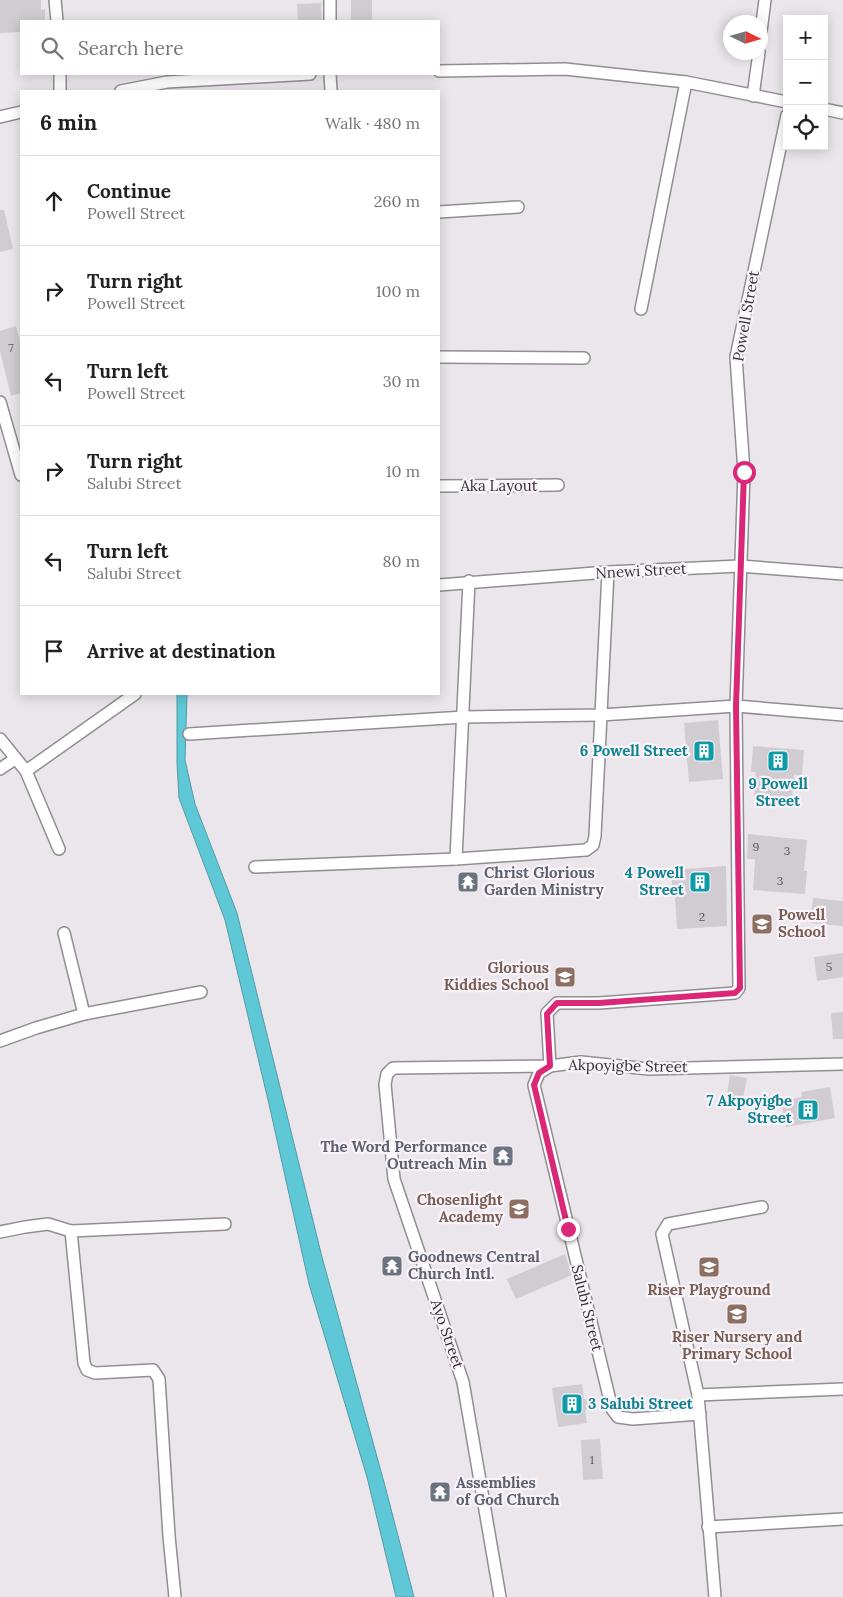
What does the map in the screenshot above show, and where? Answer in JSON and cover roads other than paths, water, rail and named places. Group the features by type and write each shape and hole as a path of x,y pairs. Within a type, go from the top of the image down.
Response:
{"street":[{"path":"55,0 57,20"},
{"path":"330,0 330,20"},
{"path":"764,15 766,0"},
{"path":"753,96 758,60"},
{"path":"440,71 566,68 686,82 783,101"},
{"path":"60,75 60,90"},
{"path":"126,90 167,82 292,75"},
{"path":"330,75 331,90"},
{"path":"641,309 686,82"},
{"path":"828,110 843,113"},
{"path":"0,117 20,112"},
{"name":"Powell Street","path":"550,1066 547,1014 557,1003 599,1003 735,993 740,988 736,706 744,472 736,357 783,134"},
{"path":"440,212 518,207"},
{"path":"440,357 584,358"},
{"path":"0,402 2,419 20,471"},
{"name":"Aka Layout","path":"440,486 558,485"},
{"name":"Nnewi Street","path":"440,585 469,581 608,572 740,566 843,574"},
{"path":"254,867 456,859 586,850 593,845 595,836 608,572"},
{"path":"456,859 469,581"},
{"path":"26,771 134,695"},
{"path":"189,734 464,717 601,715 736,706 843,715"},
{"path":"0,739 26,771 59,848"},
{"path":"0,769 15,759"},
{"path":"64,932 84,1014"},
{"path":"0,1042 36,1028 84,1014 201,992"},
{"name":"Akpoyigbe Street","path":"387,1074 393,1068 550,1066 581,1062 649,1068 843,1064"},
{"name":"Salubi Street","path":"550,1066 539,1073 534,1085 612,1409 618,1417 632,1420 700,1414"},
{"name":"Ayo Street","path":"387,1074 385,1084 394,1179 463,1382 500,1597"},
{"path":"714,1597 698,1395 662,1234 668,1224 762,1207"},
{"path":"0,1232 48,1224 72,1231 225,1224"},
{"path":"72,1231 84,1363 87,1370 95,1373 153,1370 159,1379 169,1536 175,1597"},
{"path":"698,1395 843,1389"},
{"path":"708,1527 843,1519"}],"water":[{"path":"177,695 187,695 185,760 195,804 237,913 322,1257 414,1597 396,1597 367,1477 309,1284 225,920 179,798"}],"place":[{"name":"6 Powell Street","path":"704,751"},
{"name":"9 Powell Street","path":"778,761"},
{"name":"Christ Glorious Garden Ministry","path":"468,882"},
{"name":"4 Powell Street","path":"700,882"},
{"name":"Powell School","path":"762,924"},
{"name":"Glorious Kiddies School","path":"565,977"},
{"name":"7 Akpoyigbe Street","path":"808,1110"},
{"name":"The Word Performance Outreach Min","path":"503,1156"},
{"name":"Chosenlight Academy","path":"519,1209"},
{"name":"Goodnews Central Church Intl.","path":"392,1266"},
{"name":"Riser Playground","path":"709,1267"},
{"name":"Riser Nursery and Primary School","path":"737,1314"},
{"name":"3 Salubi Street","path":"572,1404"},
{"name":"Assemblies of God Church","path":"440,1492"}]}
